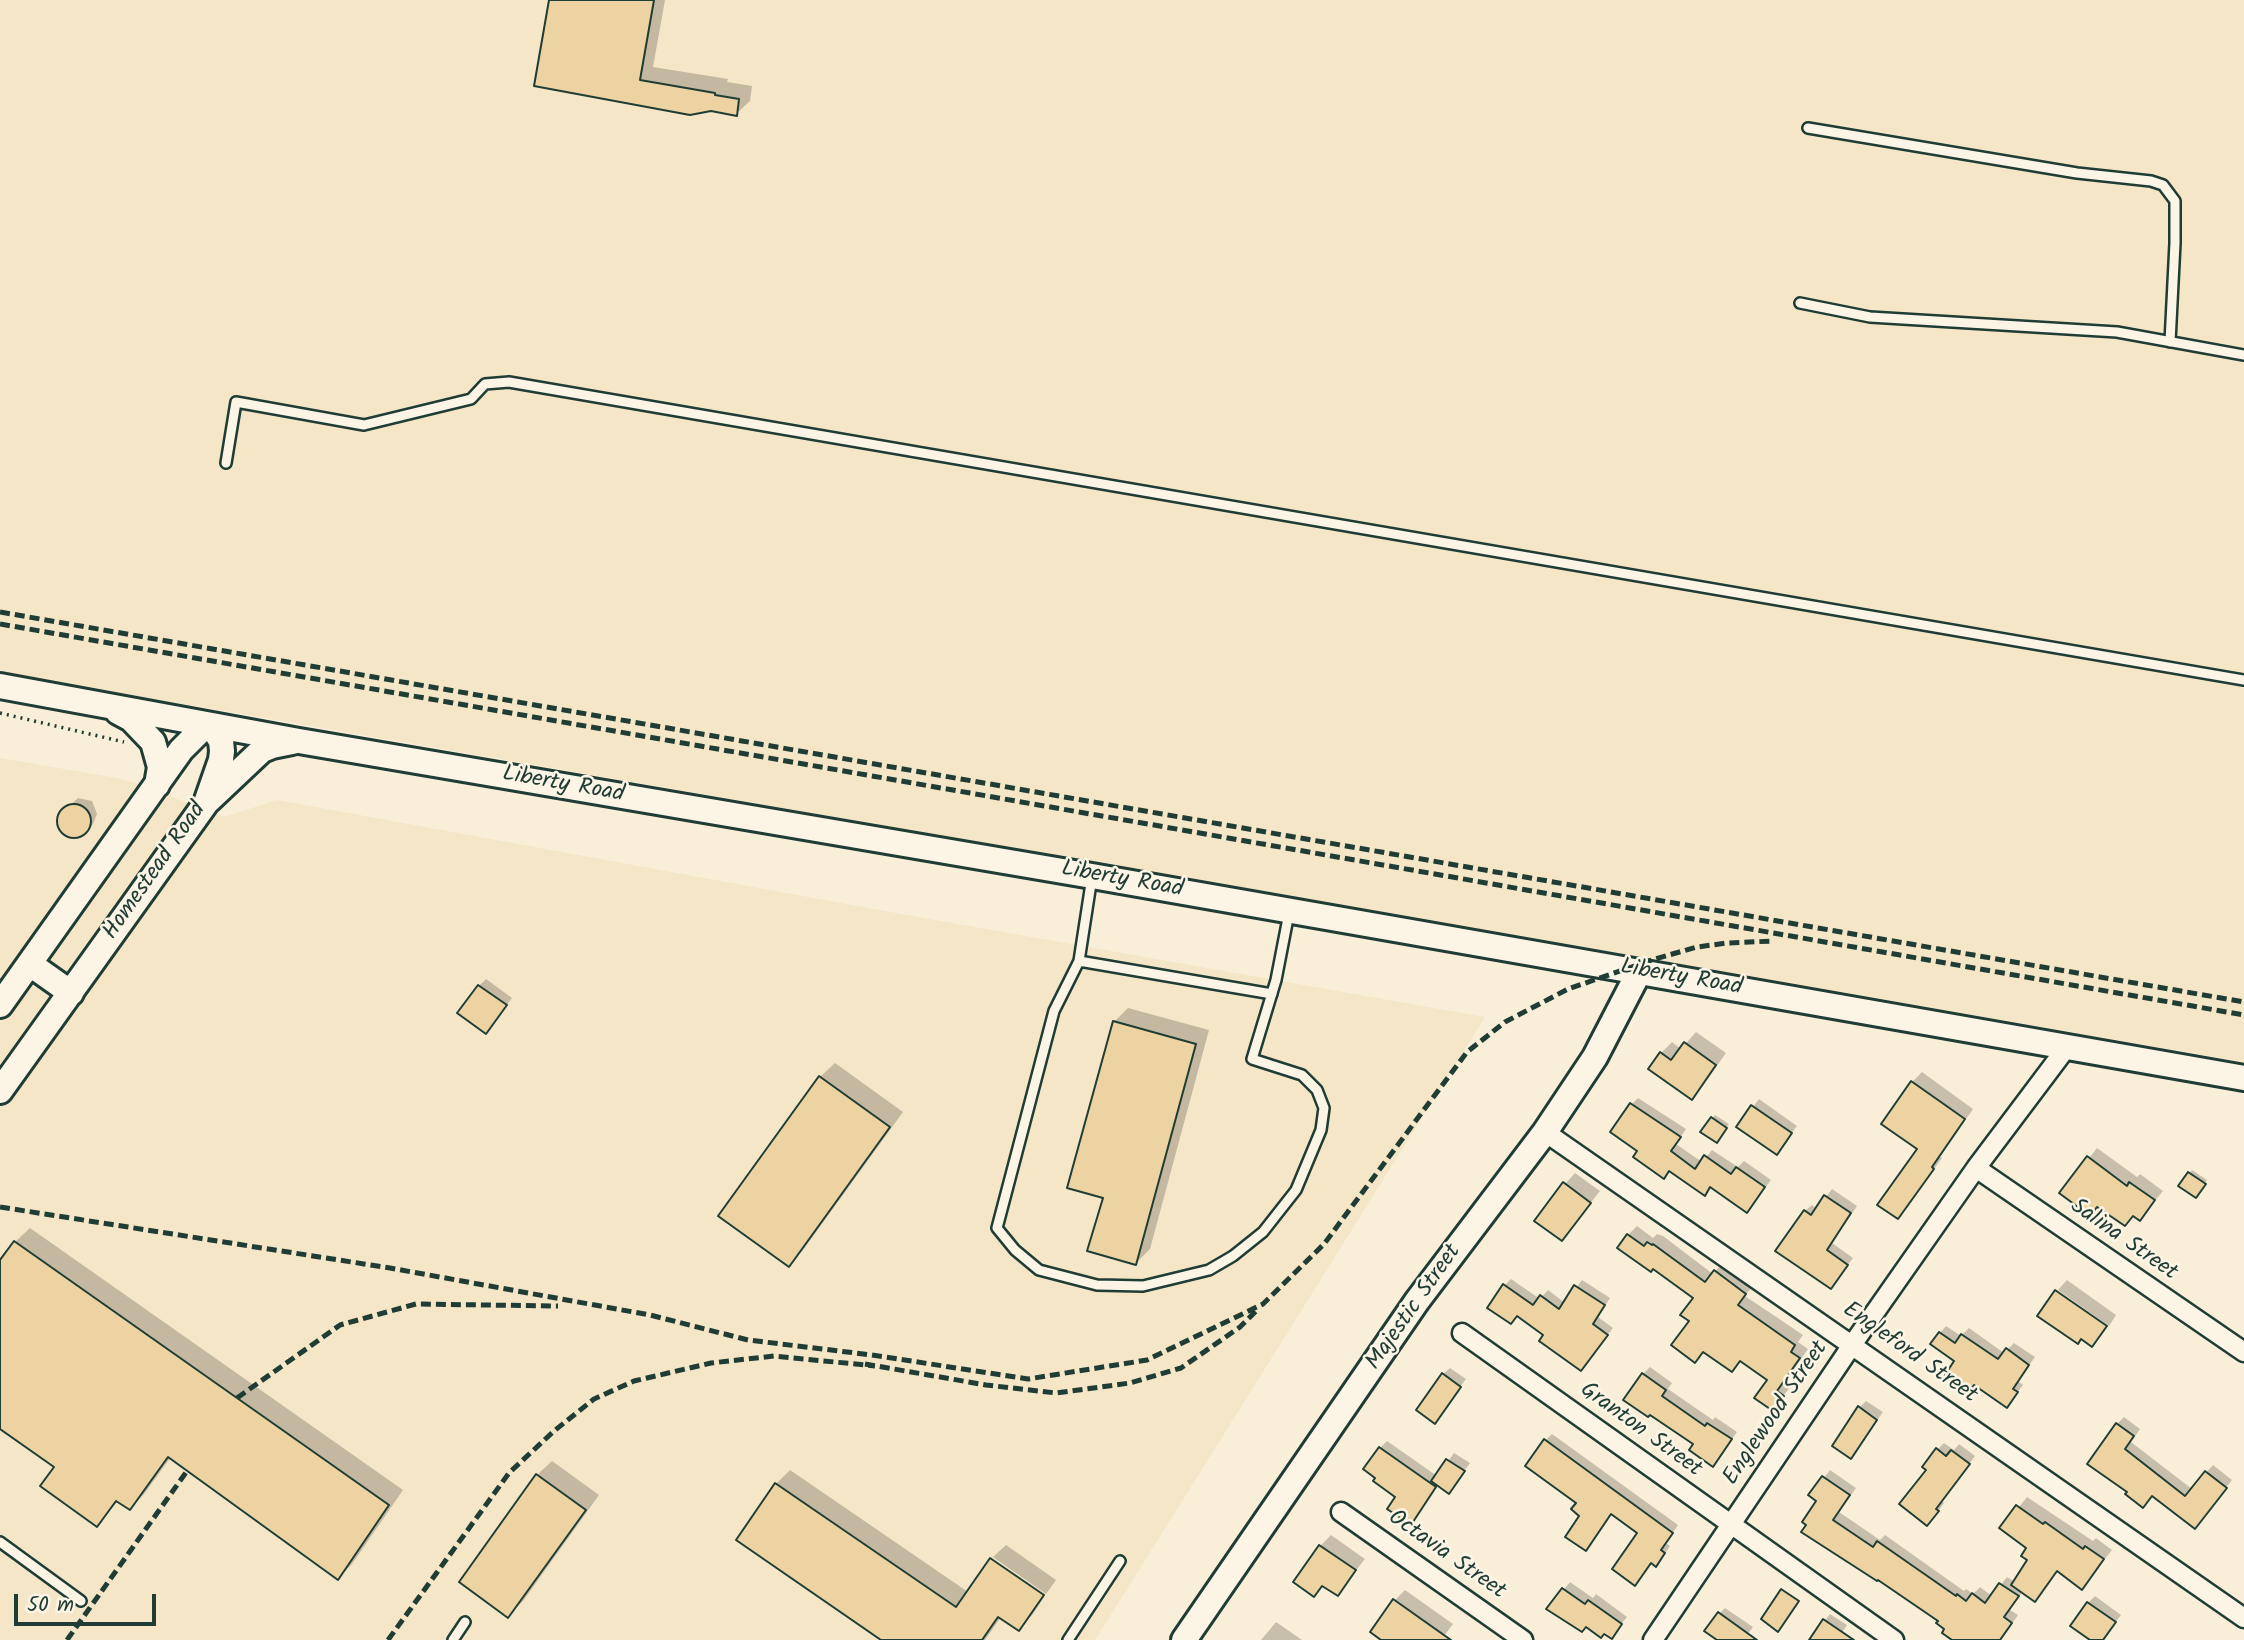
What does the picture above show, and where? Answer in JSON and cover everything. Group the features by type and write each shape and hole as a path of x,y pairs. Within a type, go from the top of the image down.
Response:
{"main road":[{"name":"Liberty Road","path":"0,686 299,741 1092,876 2244,1078"},
{"path":"87,702 119,712 144,730 158,755 160,767 157,785"},
{"path":"0,1005 186,744 202,729 211,725"},
{"name":"Homestead Road","path":"0,1091 206,803 222,751 211,725"},
{"path":"206,803 262,750 299,741"},
{"path":"30,964 71,993"},
{"name":"Majestic Street","path":"1184,1640 1417,1301 1545,1132 1595,1056 1639,972"}],"street":[{"name":"Englewood Street","path":"1653,1640 1852,1345 1976,1168 2067,1047"},
{"name":"Engleford Street","path":"1545,1132 2244,1618"},
{"name":"Salina Street","path":"1976,1168 2244,1352"},
{"name":"Granton Street","path":"1462,1333 1894,1640"},
{"name":"Octavia Street","path":"1341,1512 1523,1640"}],"lane":[{"path":"1808,128 2163,185 2175,201 2170,342"},
{"path":"1800,303 1870,317 2117,332 2244,355"},
{"path":"226,463 236,402 364,425 471,399 485,384 509,382 2244,680"},
{"path":"1092,876 1079,961 1054,1012 997,1228 1015,1250 1039,1270 1097,1285 1143,1286 1209,1270 1233,1256 1263,1232 1296,1190 1321,1130 1324,1108 1317,1090 1302,1075 1252,1059 1272,994 1289,911"},
{"path":"1079,961 1272,994"},
{"path":"0,1542 81,1601"},
{"path":"1068,1640 1120,1561"},
{"path":"453,1640 465,1622"}],"path":[{"path":"0,713 129,744"}],"shaded area":[{"path":"0,0 2244,0 2244,1062 0,672"},
{"path":"0,758 117,778 224,817 277,800 1485,1017 1095,1640 0,1640"}],"building":[{"path":"549,0 654,0 640,80 739,99 737,116 711,111 690,115 534,86"},
{"path":"74,804 86,809 91,821 86,833 74,838 62,833 57,821 62,809"},
{"path":"478,985 507,1005 486,1034 457,1013"},
{"path":"1113,1021 1196,1044 1136,1265 1087,1251 1103,1198 1067,1188"},
{"path":"1684,1042 1716,1065 1692,1100 1648,1069 1660,1052 1671,1060"},
{"path":"819,1076 890,1127 789,1267 718,1216"},
{"path":"1911,1081 1965,1119 1898,1219 1877,1205 1917,1149 1881,1124"},
{"path":"1630,1103 1681,1137 1671,1151 1695,1169 1704,1155 1731,1174 1736,1167 1765,1187 1747,1213 1710,1187 1705,1196 1669,1171 1664,1179 1633,1157 1637,1151 1610,1132"},
{"path":"1751,1105 1792,1133 1777,1155 1736,1127"},
{"path":"1711,1117 1727,1128 1717,1143 1700,1132"},
{"path":"2087,1156 2127,1186 2129,1182 2155,1200 2140,1221 2133,1216 2125,1226 2097,1207 2090,1216 2059,1193"},
{"path":"2188,1172 2206,1184 2196,1198 2178,1186"},
{"path":"1563,1182 1591,1203 1562,1241 1534,1221"},
{"path":"1824,1195 1851,1213 1827,1250 1848,1265 1831,1289 1775,1251 1804,1210 1811,1215"},
{"path":"1627,1234 1644,1246 1647,1242 1653,1244 1705,1282 1714,1270 1746,1294 1738,1305 1795,1345 1791,1352 1800,1358 1777,1391 1784,1396 1773,1411 1754,1398 1767,1380 1740,1361 1732,1372 1703,1352 1695,1363 1671,1345 1689,1321 1680,1315 1693,1298 1653,1269 1651,1272 1617,1248"},
{"path":"14,1241 389,1505 338,1580 168,1457 130,1510 116,1501 97,1527 40,1486 54,1467 0,1429 0,1260"},
{"path":"1503,1284 1533,1305 1540,1295 1559,1309 1574,1285 1605,1305 1593,1324 1608,1335 1581,1371 1539,1341 1543,1335 1517,1316 1511,1324 1487,1308"},
{"path":"2055,1290 2107,1326 2092,1347 2081,1339 2078,1344 2037,1316"},
{"path":"1939,1332 1955,1343 1961,1334 1998,1359 2006,1348 2029,1365 2013,1389 2018,1392 2007,1408 1974,1385 1969,1392 1945,1375 1954,1361 1930,1344"},
{"path":"1442,1373 1461,1387 1435,1424 1416,1410"},
{"path":"1642,1373 1666,1390 1662,1396 1705,1426 1707,1423 1732,1439 1713,1467 1689,1450 1693,1444 1623,1400"},
{"path":"1858,1406 1877,1420 1851,1459 1832,1446"},
{"path":"2116,1423 2134,1436 2125,1449 2185,1496 2205,1471 2227,1488 2195,1529 2152,1496 2143,1508 2125,1494 2127,1492 2087,1464"},
{"path":"1544,1439 1673,1533 1661,1550 1665,1553 1656,1567 1651,1563 1635,1586 1612,1569 1637,1533 1611,1514 1586,1551 1565,1537 1579,1516 1571,1509 1576,1503 1525,1466"},
{"path":"1379,1447 1436,1487 1411,1525 1387,1509 1395,1497 1373,1481 1375,1478 1363,1469"},
{"path":"1936,1448 1946,1456 1951,1450 1970,1464 1936,1509 1939,1511 1927,1526 1899,1504 1926,1470 1922,1467"},
{"path":"1446,1459 1465,1471 1449,1494 1431,1481"},
{"path":"536,1474 586,1510 508,1618 459,1582"},
{"path":"1822,1476 1850,1495 1833,1520 1873,1547 1877,1541 1966,1601 1972,1593 1985,1603 1999,1583 2019,1596 2004,1617 2012,1623 2000,1640 1952,1640 1942,1633 1944,1629 1936,1623 1938,1621 1801,1532 1806,1525 1802,1522 1816,1501 1808,1495"},
{"path":"775,1483 956,1607 990,1558 1044,1595 1019,1631 998,1617 982,1640 881,1640 736,1540"},
{"path":"2016,1505 2083,1549 2085,1546 2104,1559 2082,1590 2057,1571 2035,1602 2011,1585 2027,1560 2021,1556 2026,1548 1999,1528"},
{"path":"1319,1545 1356,1570 1338,1596 1322,1586 1314,1597 1293,1582"},
{"path":"1562,1588 1585,1604 1588,1600 1622,1624 1612,1639 1604,1634 1601,1638 1586,1627 1582,1632 1546,1609"},
{"path":"1781,1589 1799,1601 1778,1632 1761,1619"},
{"path":"1393,1599 1451,1640 1381,1640 1370,1632"},
{"path":"2087,1602 2116,1622 2103,1640 2090,1640 2070,1626"},
{"path":"1718,1612 1757,1640 1717,1640 1704,1631"},
{"path":"1823,1619 1854,1640 1809,1640"}],"railway":[{"path":"0,612 2244,1002"},
{"path":"0,624 2244,1015"},
{"path":"0,1207 390,1268 650,1315 748,1340 872,1355 1028,1379 1147,1360 1263,1304 1324,1244 1467,1052 1505,1022 1568,989 1655,959 1697,947 1774,941"},
{"path":"237,1398 340,1325 416,1304 558,1306"},
{"path":"865,1364 986,1385 1056,1393 1130,1383 1181,1368 1240,1327 1256,1311"},
{"path":"388,1640 509,1473 554,1431 594,1399 634,1381 711,1363 774,1356 875,1366"},
{"path":"67,1640 187,1471"}]}
